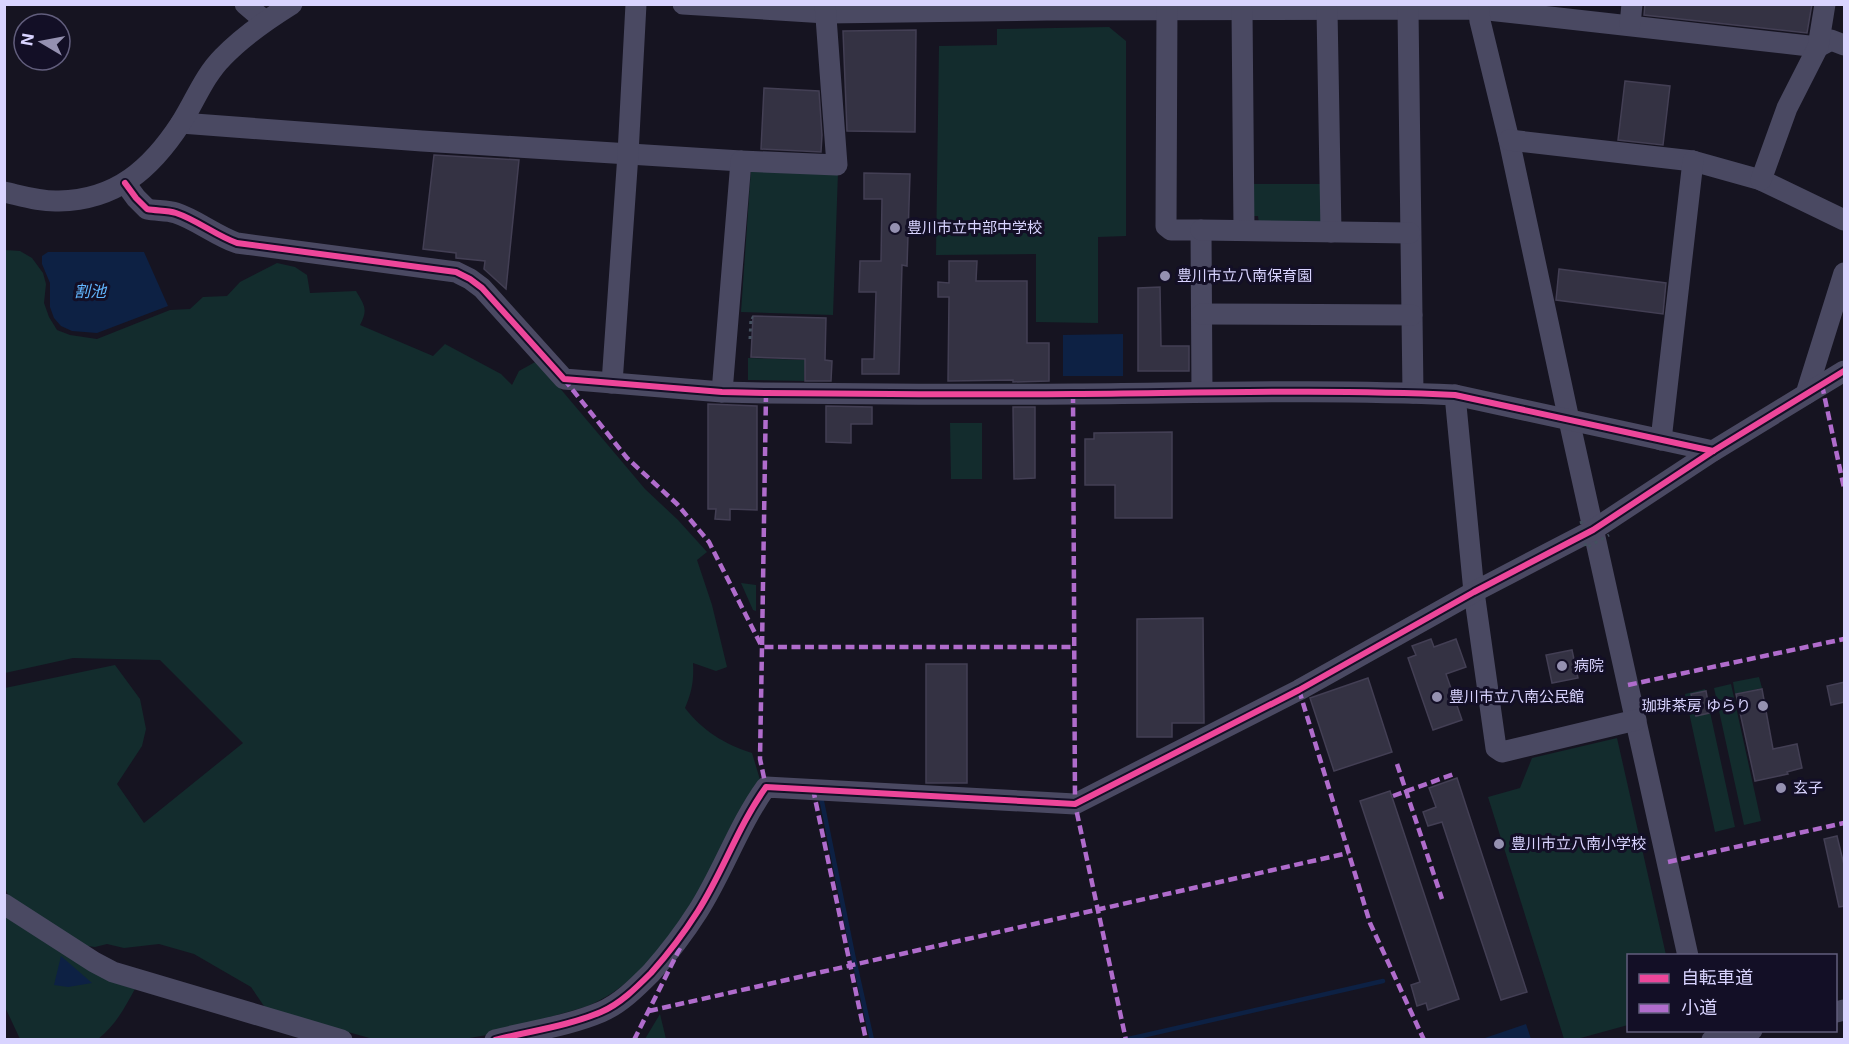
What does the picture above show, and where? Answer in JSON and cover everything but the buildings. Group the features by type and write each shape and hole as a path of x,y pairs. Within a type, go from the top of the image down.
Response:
{"street":[{"path":"245,4 265,21"},
{"path":"4,192 57,201 95,196 125,183 150,164 181,123 202,84 222,58 265,21 292,4"},
{"path":"612,383 636,4"},
{"path":"684,4 826,9 1167,7 1242,10 1279,7 1327,10 1372,7 1408,10 1478,7 1631,15 1818,47 1831,40 1845,45"},
{"path":"1761,180 1787,108 1818,47 1825,4"},
{"path":"1167,7 1166,226 1171,230 1410,233"},
{"path":"1478,7 1688,954"},
{"path":"181,123 422,141 837,165 826,9"},
{"path":"1242,10 1244,230"},
{"path":"1327,10 1331,232"},
{"path":"1408,10 1413,393"},
{"path":"1509,140 1693,161 1761,180 1845,220"},
{"path":"722,392 741,161"},
{"path":"1662,440 1693,161"},
{"path":"125,183 147,209 184,216 225,239 237,243 417,266 456,273 470,279 482,288 564,380 722,392 1073,394 1202,392 1455,395 1713,451"},
{"path":"1201,230 1202,392"},
{"path":"1806,394 1845,273"},
{"path":"1202,314 1412,315"},
{"path":"495,1040 582,1019 603,1011 624,998 642,982 662,960 699,910 752,806 766,788 1075,804 1299,690 1474,592 1594,529 1713,451 1845,371"},
{"path":"1455,395 1474,592 1496,748 1502,752 1636,720"},
{"path":"4,904 113,972 342,1040"},
{"path":"1712,1040 1744,1032"}],"path":[{"path":"750,339 751,317 753,318"},
{"path":"1594,529 1586,548 1594,529"}],"green space":[{"path":"1109,27 1126,41 1126,236 1098,237 1098,323 1036,322 1036,254 936,255 939,46 997,45 997,29"},
{"path":"751,169 838,172 833,315 741,312"},
{"path":"1252,184 1323,184 1322,220 1319,225 1259,224 1258,216 1252,216"},
{"path":"5,250 20,251 32,258 43,273 46,284 44,303 49,317 57,330 70,335 97,339 170,310 190,309 203,297 227,296 240,282 277,263 295,267 307,275 310,293 356,291 364,308 360,325 433,356 445,344 501,374 512,385 519,371 537,361 645,489 707,552 697,560 712,605 727,667 716,671 693,663 692,686 685,708 715,736 752,753 761,783 709,878 688,911 666,942 641,969 614,992 585,1007 487,1035 458,1040 373,1039 266,1009 251,987 194,954 159,944 124,948 107,944 95,947 80,945 10,900 4,890 5,688 115,665 140,699 146,729 142,746 117,784 144,823 243,743 160,660 73,658 5,673"},
{"path":"748,358 805,360 804,381 748,380"},
{"path":"950,423 982,423 982,479 951,479"},
{"path":"741,583 756,585 756,611 753,610"},
{"path":"1759,677 1762,688 1735,694 1733,682"},
{"path":"1731,684 1761,821 1744,825 1714,688"},
{"path":"1705,689 1735,827 1715,832 1685,694"},
{"path":"1617,738 1666,954 1627,954 1627,1025 1577,1039 1564,1039 1488,797 1520,788 1532,758"},
{"path":"4,908 136,987 115,1022 98,1039 20,1039 5,1007"},
{"path":"660,1014 666,1039 645,1039"}],"water":[{"name":"割池","path":"48,252 144,252 168,306 97,333 72,331 61,326 54,318 50,307 50,283 42,264 42,256"},
{"path":"1123,334 1123,376 1063,376 1063,335"},
{"path":"61,956 92,983 68,987 54,985"},
{"path":"1526,1024 1531,1039 1482,1039"}],"waterway":[{"path":"821,797 872,1040"},
{"path":"1124,1040 1383,981"}],"marked path":[{"path":"564,379 627,458 677,504 709,542 762,647 760,759 766,787"},
{"path":"1822,385 1844,488"},
{"path":"766,393 762,647 1075,647"},
{"path":"1073,394 1075,804 1126,1040"},
{"path":"1628,685 1844,639"},
{"path":"1299,690 1370,923 1424,1040"},
{"path":"1397,764 1442,899"},
{"path":"1393,796 1454,774"},
{"path":"813,789 866,1040"},
{"path":"1668,862 1844,823"},
{"path":"649,1011 1348,853"},
{"path":"634,1040 680,948"}],"cycle path":[{"path":"125,183 147,209 176,213 237,243 456,272 482,288 564,379 722,392 766,393 1312,392 1455,395 1713,451"},
{"path":"495,1040 562,1025 601,1012 621,1000 640,984 670,951 698,911 747,817 766,787 1075,804 1299,690 1474,592 1593,530 1713,451 1844,371"}],"place":[{"name":"豊川市立中部中学校","path":"895,228"},
{"name":"豊川市立八南保育園","path":"1165,276"},
{"name":"病院","path":"1562,666"},
{"name":"豊川市立八南公民館","path":"1437,697"},
{"name":"珈琲茶房 ゆらり","path":"1763,706"},
{"name":"玄子","path":"1781,788"},
{"name":"豊川市立八南小学校","path":"1499,844"}]}
